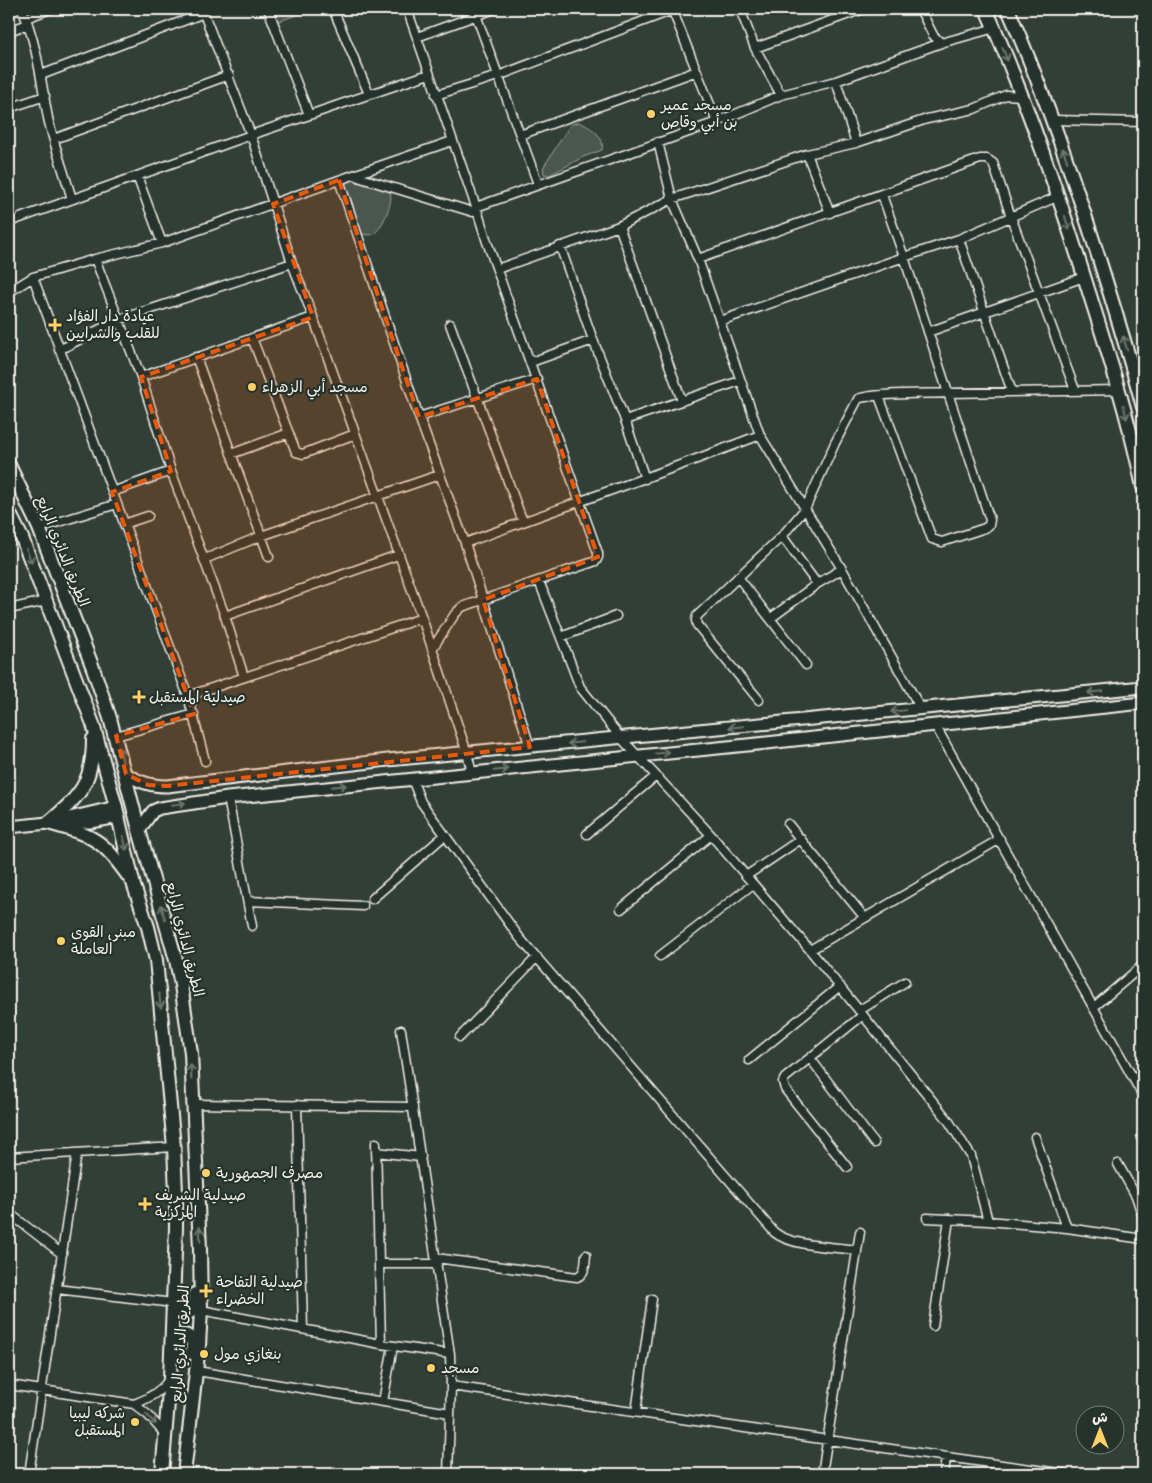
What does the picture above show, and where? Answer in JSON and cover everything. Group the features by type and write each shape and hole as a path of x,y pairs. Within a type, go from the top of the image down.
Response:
{"main road":[{"path":"986,9 1022,96 1059,196 1119,390 1143,486"},
{"path":"1008,9 1053,120 1078,190 1141,390 1143,407"},
{"name":"الطريق الدائري الرابع","path":"9,464 39,528 93,668 116,736 139,830 182,985 191,1052 201,1310 197,1371 184,1474"},
{"name":"الطريق الدائري الرابع","path":"9,512 22,538 93,724 118,812 134,886 148,927 156,960 174,1147 176,1210 170,1378 162,1474"},
{"path":"126,774 148,785 167,786 388,760 1143,688"},
{"path":"139,830 153,812 160,808 228,798 1143,703"},
{"path":"48,823 78,795 88,779 92,760 93,724"},
{"path":"9,827 118,812"},
{"path":"48,823 76,831 99,842 111,853 134,886"},
{"path":"176,1210 182,1222 184,1238 180,1306 187,1312 193,1310 194,1307 195,1265 200,1254"},
{"path":"168,1415 175,1404 178,1342 182,1336 189,1337 193,1345 186,1402 191,1427"}],"street":[{"path":"22,9 41,75 54,139 72,199"},
{"path":"9,31 50,9"},
{"path":"268,9 309,115"},
{"path":"333,9 369,94"},
{"path":"407,9 487,242 598,553 596,561 458,610 432,650"},
{"path":"416,37 494,9"},
{"path":"740,9 755,48 781,96"},
{"path":"755,48 863,9"},
{"path":"920,9 933,35 941,43"},
{"path":"436,95 498,76 673,10 717,122"},
{"path":"41,75 203,11 229,75 292,263 422,618 472,772"},
{"path":"476,15 538,184"},
{"path":"355,175 473,212 476,207 717,122 781,96 836,81 941,43 995,28"},
{"path":"520,135 697,71"},
{"path":"9,213 10,222 429,74"},
{"path":"54,139 229,75"},
{"path":"836,81 856,143"},
{"path":"497,269 619,226 672,199 807,154 856,143 927,119 974,110 1006,95 1022,96"},
{"path":"9,108 45,96"},
{"path":"1053,120 1143,122"},
{"path":"9,292 33,277 95,259 162,243 452,142"},
{"path":"658,142 672,199 698,259 760,435 842,569 921,708"},
{"path":"807,154 830,213"},
{"path":"698,259 980,159 987,159 993,163 1075,390"},
{"path":"137,176 162,243"},
{"path":"339,180 418,417 465,543 530,747"},
{"path":"879,396 932,539 942,542 989,525 990,520 882,195"},
{"path":"720,321 958,239 1059,196"},
{"path":"619,226 682,401"},
{"path":"958,239 1012,392"},
{"path":"560,246 645,479"},
{"path":"95,259 140,376 171,471 205,558 244,677"},
{"path":"59,350 118,320 292,263"},
{"path":"33,277 188,696 206,761"},
{"path":"928,332 1084,277"},
{"path":"140,376 313,317"},
{"path":"450,324 522,522"},
{"path":"252,338 296,452 300,454 356,434"},
{"path":"531,362 593,340"},
{"path":"196,357 269,557"},
{"path":"418,417 537,380"},
{"path":"625,420 740,381"},
{"path":"759,700 697,625 697,616 782,536 805,509 854,404 862,397 948,393 1119,390"},
{"path":"230,454 288,433"},
{"path":"465,543 580,500 645,479 760,435"},
{"path":"112,492 171,471"},
{"path":"205,558 261,536 440,475"},
{"path":"39,528 117,504"},
{"path":"124,524 148,516"},
{"path":"782,536 817,584"},
{"path":"224,616 398,555"},
{"path":"771,618 817,584 842,569"},
{"path":"738,577 806,665"},
{"path":"539,581 576,681 620,738 711,835 810,950 948,1120 971,1156 988,1221"},
{"path":"9,609 46,601"},
{"path":"560,637 616,616"},
{"path":"188,696 422,618"},
{"path":"116,736 194,714"},
{"path":"935,725 1143,1096"},
{"path":"587,834 656,776"},
{"path":"412,779 421,802 505,918 536,957 774,1232 790,1241 857,1250"},
{"path":"228,798 252,926"},
{"path":"788,824 865,918"},
{"path":"372,899 445,835"},
{"path":"621,908 711,835"},
{"path":"746,876 801,839"},
{"path":"810,950 1000,839"},
{"path":"660,956 753,884"},
{"path":"248,901 363,906"},
{"path":"460,1037 536,957"},
{"path":"1094,1007 1143,965"},
{"path":"847,1167 783,1086 785,1078 862,1012 905,982"},
{"path":"749,1060 840,986"},
{"path":"401,1030 450,1354 451,1386 448,1474"},
{"path":"810,1058 874,1142"},
{"path":"193,1104 413,1107"},
{"path":"297,1105 303,1329"},
{"path":"1035,1136 1067,1228"},
{"path":"376,1143 381,1344"},
{"path":"9,1157 174,1147"},
{"path":"376,1152 421,1156"},
{"path":"29,1474 77,1153"},
{"path":"1118,1164 1136,1196 1143,1216"},
{"path":"9,1213 62,1254"},
{"path":"927,1218 1067,1228 1143,1239"},
{"path":"933,1326 949,1219"},
{"path":"822,1474 860,1232"},
{"path":"379,1264 437,1261 576,1276 584,1271 586,1255"},
{"path":"57,1289 173,1303"},
{"path":"636,1412 652,1299"},
{"path":"201,1310 392,1346 450,1354"},
{"path":"383,1402 392,1346"},
{"path":"197,1371 450,1413"},
{"path":"134,1404 160,1390 170,1378"},
{"path":"9,1385 134,1404 148,1415 166,1436"},
{"path":"451,1386 1066,1474"},
{"path":"944,1474 946,1457"}],"highlighted area":[{"path":"339,180 419,417 537,379 598,557 483,600 530,747 167,786 148,785 126,774 116,736 194,714 112,492 171,471 141,377 313,317 273,204"}],"shaded area":[{"path":"270,9 315,9 276,22"},
{"path":"578,122 596,132 601,140 602,150 583,157 550,175 544,174 543,168 570,125"},
{"path":"357,176 381,183 390,191 391,197 388,210 378,229 372,235 360,233 352,218 353,205 351,199 344,191 344,180"}],"place":[{"name":"مسجد عمير بن أبي وقاص","path":"651,114"},
{"name":"عيادة دار الفؤاد للقلب والشرايين","path":"55,325"},
{"name":"مسجد أبي الزهراء","path":"252,387"},
{"name":"صيدلية المستقبل","path":"139,697"},
{"name":"مبنى القوى العاملة","path":"61,941"},
{"name":"مصرف الجمهورية","path":"206,1173"},
{"name":"صيدلية الشريف المركزية","path":"145,1204"},
{"name":"صيدلية التفاحة الخضراء","path":"206,1291"},
{"name":"بنغازي مول","path":"204,1354"},
{"name":"مسجد","path":"431,1368"},
{"name":"شركه ليبيا المستقبل","path":"135,1422"}]}
